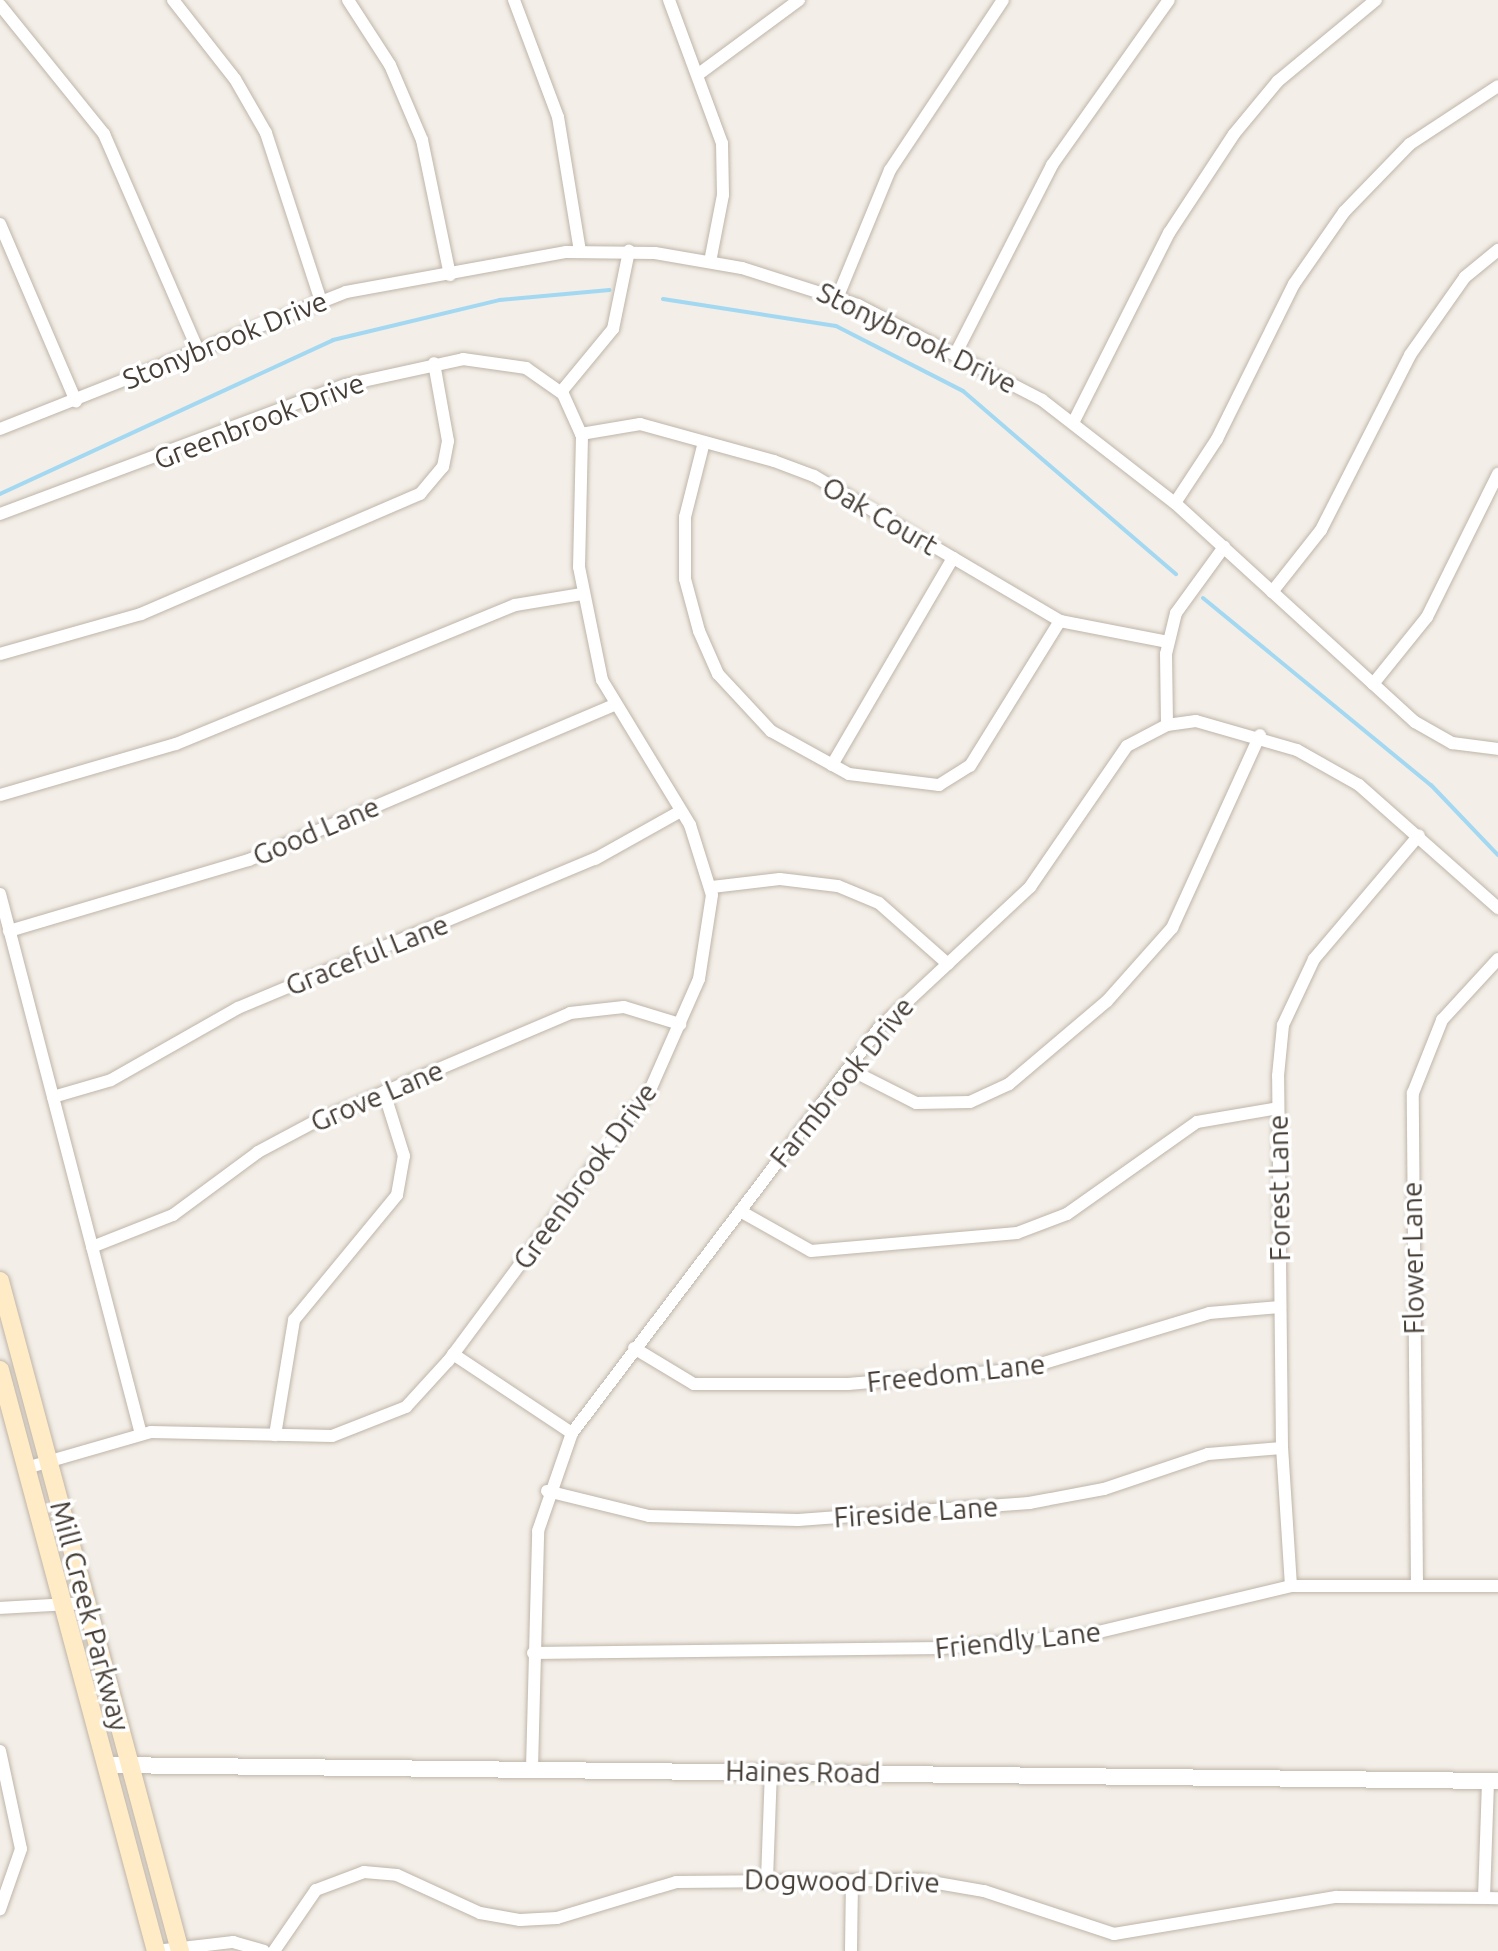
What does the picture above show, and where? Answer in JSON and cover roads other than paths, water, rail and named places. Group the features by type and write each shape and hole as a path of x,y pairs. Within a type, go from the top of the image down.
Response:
{"main road":[{"name":"Mill Creek Parkway","path":"0,1281 179,1949"},
{"name":"Mill Creek Parkway","path":"0,1370 156,1951"}],"street":[{"path":"173,0 235,79 266,133 320,298"},
{"path":"348,0 414,117 450,275"},
{"path":"514,0 558,117 580,251"},
{"path":"669,0 700,73 724,170 710,262"},
{"path":"700,73 799,0"},
{"path":"838,296 890,170 1003,0"},
{"path":"957,351 1052,165 1169,0"},
{"path":"1074,421 1169,233 1234,134 1278,81 1376,0"},
{"path":"0,5 104,134 197,348"},
{"path":"1175,503 1217,439 1294,284 1344,212 1410,144 1498,86"},
{"path":"0,224 76,401"},
{"path":"1272,592 1321,530 1410,355 1465,277 1498,250"},
{"name":"Stonybrook Drive","path":"0,429 76,401 320,298 580,251 629,251 710,262 838,296 957,351 1074,421 1175,503 1373,684 1436,736 1498,749"},
{"path":"561,392 613,329 629,251"},
{"name":"Greenbrook Drive","path":"0,514 135,469 310,397 434,363 510,362 561,392 581,434 582,594 614,705 681,811 712,887 705,959 680,1024 628,1124 453,1354 406,1407 379,1423 332,1436 141,1434 26,1468"},
{"path":"0,654 141,614 420,494 443,467 448,441 434,363"},
{"name":"Oak Court","path":"581,434 640,424 814,476 1060,621 1168,642"},
{"path":"704,442 685,517 685,579 699,631 718,674 771,731 832,765 903,785 939,785 970,766 1060,621"},
{"path":"1373,684 1427,617 1498,474"},
{"path":"1224,547 1185,596 1168,642 1167,725 1218,723 1260,735 1342,774 1419,835 1498,908"},
{"path":"832,765 953,558"},
{"path":"0,795 176,744 515,605 582,594"},
{"name":"Good Lane","path":"9,931 249,860 614,705"},
{"name":"Farmbrook Drive","path":"532,1768 535,1557 547,1491 572,1433 893,1012 948,964 1050,864 1114,759 1167,725"},
{"path":"849,1069 916,1103 970,1102 1009,1084 1107,1001 1172,928 1260,735"},
{"name":"Graceful Lane","path":"53,1097 111,1080 238,1008 595,859 681,811"},
{"name":"Forest Lane","path":"1291,1586 1282,1448 1280,1048 1297,987 1419,835"},
{"path":"712,887 789,879 838,886 879,903 948,964"},
{"path":"0,894 141,1434"},
{"name":"Flower Lane","path":"1417,1585 1413,1093 1442,1020 1498,959"},
{"name":"Grove Lane","path":"92,1247 156,1225 276,1141 384,1092 590,1008 624,1007 680,1024"},
{"path":"275,1435 277,1384 294,1320 397,1195 404,1156 384,1092"},
{"path":"740,1211 811,1251 1017,1233 1067,1214 1197,1122 1278,1108"},
{"name":"Freedom Lane","path":"634,1348 694,1384 848,1384 1037,1367 1209,1313 1280,1307"},
{"path":"453,1354 572,1433"},
{"name":"Fireside Lane","path":"547,1491 649,1516 798,1520 1029,1503 1115,1486 1208,1454 1282,1448"},
{"name":"Friendly Lane","path":"533,1653 699,1657 956,1647 1086,1635 1291,1586 1498,1586"},
{"path":"0,1608 86,1603"},
{"path":"0,1751 21,1849 0,1909"},
{"name":"Haines Road","path":"107,1765 1493,1781"},
{"path":"767,1879 771,1772"},
{"path":"1491,1897 1493,1781"},
{"name":"Dogwood Drive","path":"274,1951 316,1890 364,1872 397,1875 480,1913 520,1920 557,1918 676,1882 767,1879 954,1884 1114,1934 1323,1898 1491,1897"},
{"path":"851,1951 852,1881"},
{"path":"156,1951 233,1942 264,1951"}],"waterway":[{"path":"0,494 333,340 500,300 610,290"},
{"path":"663,299 836,326 963,391 1176,574"},
{"path":"1203,598 1431,785 1498,855"}]}
